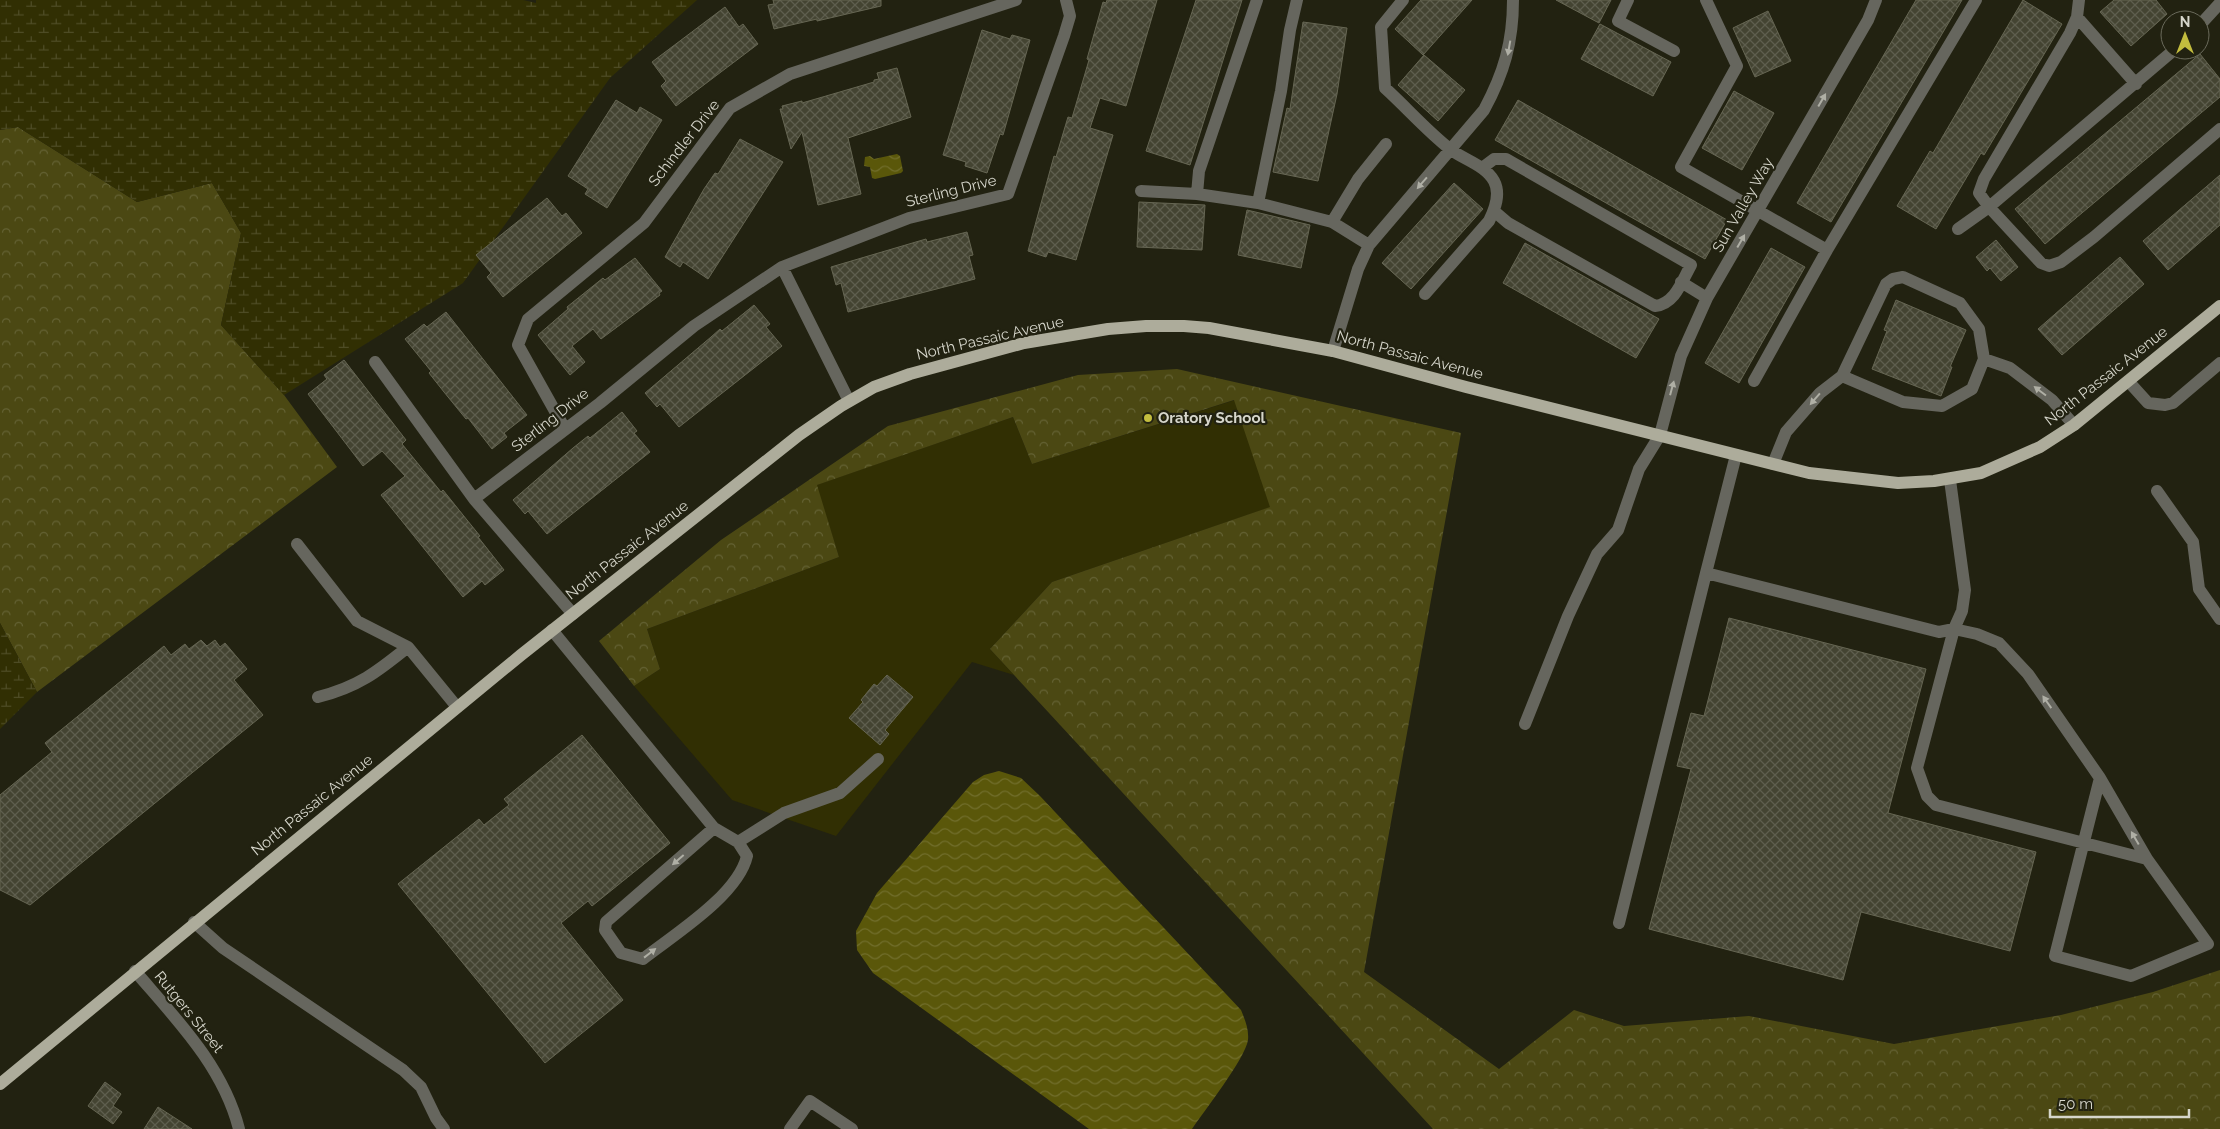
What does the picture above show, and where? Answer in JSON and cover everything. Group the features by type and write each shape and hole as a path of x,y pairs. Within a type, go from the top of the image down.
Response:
{"main road":[{"name":"North Passaic Avenue","path":"0,1084 194,922 457,707 799,435 849,401 874,388 910,374 1024,344 1108,329 1146,326 1209,328 1333,352 1809,473 1898,483 1950,480 1981,473 2040,447 2074,425 2129,382 2220,306"}],"street":[{"name":"Schindler Drive","path":"565,429 518,345 528,319 644,223 730,108 790,74 1016,0"},
{"name":"Sterling Drive","path":"474,499 694,326 782,267 909,218 1008,194 1055,64 1070,16 1066,0"},
{"path":"1197,194 1199,171 1257,0"},
{"path":"1258,203 1281,91 1290,30 1298,0"},
{"path":"1403,0 1381,27 1385,88 1451,150 1482,168 1494,180 1498,192 1494,211 1489,221 1425,294"},
{"path":"1333,352 1358,269 1369,245 1484,110 1498,84 1508,55 1513,20 1513,0"},
{"path":"1628,0 1618,21 1674,51"},
{"path":"1706,0 1737,66 1681,167 1827,250"},
{"name":"Sun Valley Way","path":"1525,724 1568,616 1598,554 1618,530 1639,469 1660,435 1681,356 1707,298 1868,20 1876,0"},
{"path":"1754,381 1827,250 1976,0"},
{"path":"2079,0 2077,17 2070,33 1984,179 1979,193 1989,207 2041,263 2049,266 2061,262 2094,237 2220,129"},
{"path":"2210,14 2220,3"},
{"path":"2077,17 2136,84"},
{"path":"1958,229 1989,207 2163,60"},
{"path":"1332,222 1358,179 1386,144"},
{"path":"1482,168 1494,159 1506,159 1691,265 1671,300 1664,305 1655,306 1508,223 1494,211"},
{"path":"1141,191 1197,194 1258,203 1332,222 1369,245"},
{"path":"782,267 849,401"},
{"path":"1773,464 1786,432 1820,393 1842,376 1886,284 1892,279 1903,277 1960,303 1979,329 1984,360 1972,389 1942,406 1903,402 1842,376"},
{"path":"1681,282 1707,298"},
{"path":"1984,360 2010,368 2052,400 2074,425"},
{"path":"375,362 474,499 573,614"},
{"path":"2129,382 2148,403 2165,405 2173,403 2220,363"},
{"path":"1618,923 1736,455"},
{"path":"1950,480 1965,590 1962,611 1954,629 1917,768 1927,796 1936,805 2147,859"},
{"path":"2157,491 2193,542 2199,588 2220,619"},
{"path":"297,544 357,621 408,647 457,707"},
{"path":"1706,573 1939,632 1954,629 1977,634 1999,643 2028,674 2100,778 2147,859 2208,944 2131,976 2055,956 2100,778"},
{"path":"552,630 714,828 738,842 748,856 744,868 720,899 643,959 622,953 605,930 606,922 714,828"},
{"path":"318,697 342,691 369,678 408,647"},
{"path":"738,842 784,813 840,793 878,758"},
{"path":"194,922 223,948 403,1070 421,1087 436,1118 444,1129"},
{"name":"Rutgers Street","path":"135,971 197,1045 212,1066 224,1088 239,1129"},
{"path":"790,1129 810,1101 852,1129"}],"green space":[{"path":"0,0 523,0 536,3 536,0 697,0 610,78 463,283 284,395 221,325 241,233 212,183 137,202 18,127 0,130"},
{"path":"18,127 137,202 212,183 241,233 221,325 284,395 337,467 37,692 0,623 0,130"},
{"path":"1177,369 1461,433 1364,972 1499,1069 1574,1010 1624,1026 1749,1016 1894,1044 2061,1015 2153,992 2220,970 2220,1129 1433,1129 990,649 1052,582 1270,507 1234,400 1032,464 1013,417 817,485 839,557 647,629 660,669 634,686 599,641 721,540 888,426 1078,375"},
{"path":"1235,400 1271,507 1052,582 990,649 1014,675 972,662 836,836 732,800 634,686 660,669 647,629 839,557 816,485 1013,417 1032,464"},
{"path":"0,623 37,692 0,729"}],"water":[{"path":"897,154 900,156 903,171 901,173 875,179 872,178 870,167 864,166 865,157 870,156 874,159"},
{"path":"999,771 1021,778 1040,796 1241,1010 1248,1032 1245,1049 1232,1072 1192,1129 1089,1129 873,973 857,950 856,931 877,893 973,782 984,775"}],"building":[{"path":"773,0 881,0 881,6 774,29 768,5 774,4"},
{"path":"1107,0 1157,0 1126,106 1100,98 1090,128 1113,135 1076,260 1048,252 1046,257 1028,251 1054,156 1056,157 1068,117 1072,118 1103,2 1106,3"},
{"path":"1196,0 1242,0 1190,165 1146,151"},
{"path":"1421,0 1472,0 1423,55 1395,29"},
{"path":"1556,0 1611,0 1599,23"},
{"path":"1916,0 1962,0 1831,222 1797,203"},
{"path":"2023,0 2062,24 1984,155 1981,153 1936,229 1897,206 1930,151 1933,153"},
{"path":"2114,0 2156,0 2164,10 2160,10 2160,20 2131,46 2100,12"},
{"path":"725,7 739,27 743,24 758,44 676,106 661,86 666,81 652,62"},
{"path":"1768,11 1791,61 1755,77 1733,28"},
{"path":"1303,22 1347,28 1337,94 1318,181 1273,172 1287,108 1290,109"},
{"path":"1600,24 1671,62 1653,96 1581,59"},
{"path":"982,30 1010,39 1012,35 1030,40 1003,135 1000,134 987,173 965,166 966,162 943,155"},
{"path":"1424,55 1465,90 1438,121 1398,85"},
{"path":"2193,60 2205,60 2220,79 2220,97 2045,244 2015,209"},
{"path":"897,68 911,117 848,138 861,194 818,205 802,132 791,149 780,109 783,109 782,106 802,101 802,103 874,82 874,80 879,79 877,73"},
{"path":"1734,91 1774,113 1742,170 1702,148"},
{"path":"616,100 637,113 640,107 662,120 607,208 585,194 588,189 568,176"},
{"path":"1518,100 1727,220 1705,259 1495,140"},
{"path":"740,139 783,162 708,279 683,262 680,267 665,257 704,189 715,173 718,174"},
{"path":"2220,175 2220,225 2168,270 2143,241"},
{"path":"1454,183 1483,209 1411,289 1382,263"},
{"path":"547,198 562,216 566,213 582,233 503,297 487,277 491,273 476,255"},
{"path":"1139,202 1205,205 1202,250 1137,247"},
{"path":"1247,210 1310,225 1301,268 1238,255"},
{"path":"967,232 973,255 969,256 975,279 848,312 841,283 836,285 831,267 926,239 927,242"},
{"path":"1996,240 2018,267 2001,281 1990,268 1987,271 1976,257"},
{"path":"1525,243 1659,319 1636,358 1503,283"},
{"path":"1771,248 1805,267 1739,383 1705,363"},
{"path":"2120,257 2144,284 2062,355 2038,329"},
{"path":"635,258 662,291 659,293 660,295 601,339 593,329 572,346 585,362 570,375 538,335 568,309 567,307 603,278 605,280"},
{"path":"1896,300 1966,330 1950,367 1952,367 1941,396 1872,369 1887,331 1884,330"},
{"path":"754,305 770,324 766,327 782,346 679,427 660,404 657,407 645,393 720,329 722,331"},
{"path":"446,312 527,415 504,433 507,437 492,449 468,418 466,419 444,392 429,373 431,371 405,339 424,324 427,327"},
{"path":"344,360 406,440 402,444 441,492 443,490 480,536 478,537 504,570 485,585 482,581 463,597 381,495 405,476 382,451 363,466 308,394 327,379 324,375"},
{"path":"622,412 637,431 634,433 650,452 547,534 528,511 525,514 513,500 573,448 588,436 590,438"},
{"path":"1729,618 1926,669 1888,813 2036,852 2010,951 1861,912 1843,980 1649,929 1691,769 1677,766 1691,713 1704,716"},
{"path":"201,640 207,646 215,640 220,647 225,643 247,669 234,680 263,715 30,905 0,890 0,795 52,752 45,743 164,646 171,655 185,644 189,649"},
{"path":"887,675 913,697 885,730 889,734 880,745 849,718 863,702 861,700 874,684 877,686"},
{"path":"582,735 670,843 592,906 588,901 561,923 623,1000 545,1063 398,884 479,819 484,825 509,805 504,799"},
{"path":"105,1082 121,1094 113,1106 122,1112 113,1124 88,1106"},
{"path":"158,1107 192,1129 144,1129"}],"place":[{"name":"Oratory School","path":"1148,418"}]}
